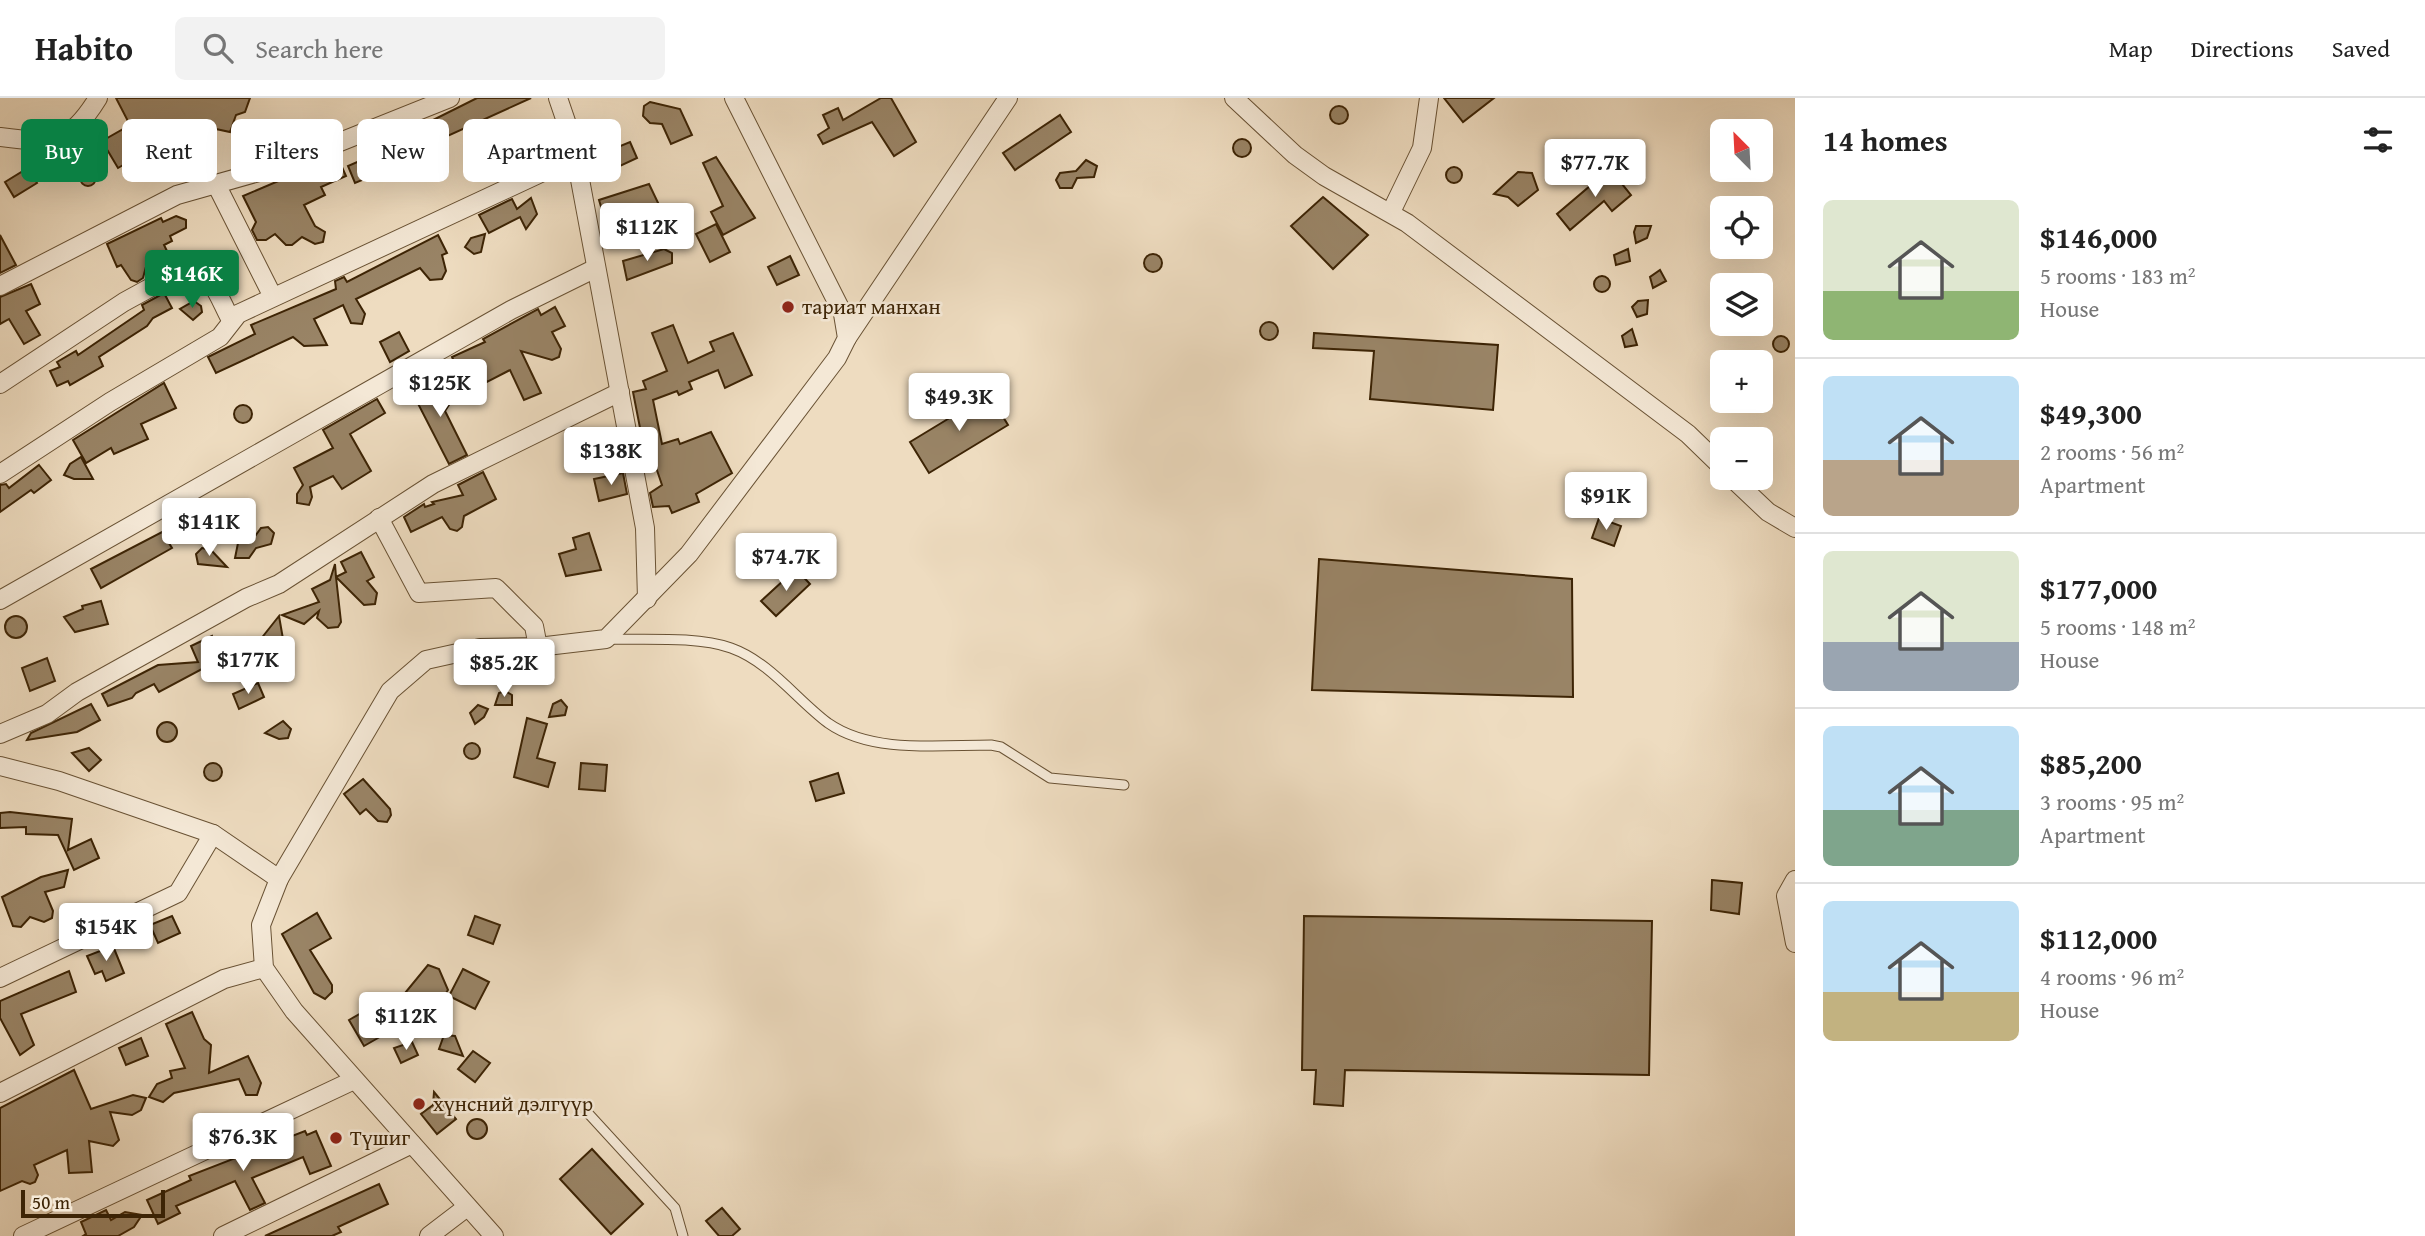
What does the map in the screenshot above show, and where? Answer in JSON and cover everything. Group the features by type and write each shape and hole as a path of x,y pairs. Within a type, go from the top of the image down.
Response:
{"street":[{"path":"0,137 40,143 72,133 98,98"},
{"path":"0,286 177,195 279,166 450,98"},
{"path":"558,98 564,119"},
{"path":"734,98 843,314 847,338"},
{"path":"494,1236 293,1011 264,968 261,925 279,879 390,691 426,660 480,648 538,647 606,639 647,599 689,554 837,358 847,338 1008,98"},
{"path":"1234,98 1295,155 1324,176 1391,212 1688,434 1710,455"},
{"path":"1391,212 1422,148 1429,98"},
{"path":"0,474 110,401 220,337 231,320 273,297 521,182"},
{"path":"580,182 645,527 647,599"},
{"path":"216,184 273,297"},
{"path":"0,384 124,302 186,268 197,268 205,274 231,320"},
{"path":"0,600 487,323 596,268"},
{"path":"0,734 47,714 77,692 246,598 279,584 433,484 620,392"},
{"path":"1745,490 1768,512 1795,528"},
{"path":"379,518 419,593 496,588 534,626 538,647"},
{"path":"0,766 59,780 213,835 279,879"},
{"path":"0,978 178,893 213,835"},
{"path":"1795,880 1786,896 1795,943"},
{"path":"0,1093 224,979 264,968"},
{"path":"23,1236 354,1080"},
{"path":"223,1236 412,1144"},
{"path":"429,1236 467,1207"}],"lane":[{"path":"606,639 728,647 750,656 830,724 857,736 895,744 991,745 1001,747 1050,778 1068,783 1124,785"},
{"path":"587,1112 675,1208 683,1236"}],"building":[{"path":"116,98 250,98 245,112 231,119 230,132 217,129 217,119 127,119"},
{"path":"477,98 531,98 485,119 463,119 463,129 449,135 449,119 435,119"},
{"path":"881,98 891,98 916,142 894,156 872,122 823,144 818,135 829,128 823,115 838,108 843,120"},
{"path":"1444,98 1494,98 1463,122"},
{"path":"650,102 680,109 692,135 671,144 662,124 650,123 643,116 644,106"},
{"path":"1335,106 1343,106 1348,115 1346,122 1335,124 1330,119 1330,111"},
{"path":"1060,115 1071,132 1015,170 1003,153"},
{"path":"122,130 122,166 118,168 108,151 108,138"},
{"path":"1238,139 1246,139 1251,148 1249,155 1238,157 1233,152 1233,144"},
{"path":"630,142 637,158 621,166 621,146"},
{"path":"716,157 755,218 723,235 711,212 723,206 703,163"},
{"path":"1086,160 1097,166 1094,177 1077,178 1072,188 1060,188 1056,180 1060,173 1076,171"},
{"path":"357,162 357,182 355,183 348,166"},
{"path":"1454,167 1460,169 1460,181 1454,183 1448,181 1446,175 1448,169"},
{"path":"1610,169 1631,195 1612,211 1604,201 1570,230 1557,214"},
{"path":"21,172 21,182 37,183 14,197 5,182"},
{"path":"1518,172 1532,173 1538,190 1518,206 1508,197 1494,194"},
{"path":"81,182 95,182 91,186"},
{"path":"276,182 332,182 321,187 325,195 304,205 315,226 325,232 323,242 315,244 302,237 292,245 286,245 275,234 266,240 257,240 252,230 256,222 243,196"},
{"path":"649,184 660,207 641,215 639,210 605,220 599,200"},
{"path":"1323,197 1368,235 1333,269 1291,226"},
{"path":"531,198 537,214 526,229 520,217 489,233 479,215 512,199 517,209"},
{"path":"176,216 186,220 186,228 170,236 172,241 164,245 168,253 147,263 143,278 137,282 131,280 121,265 117,267 107,244 161,218 163,222"},
{"path":"716,224 730,252 710,262 696,234"},
{"path":"1636,226 1651,226 1647,238 1636,243 1634,232"},
{"path":"485,234 481,252 474,254 465,247 471,238"},
{"path":"0,235 16,265 0,273"},
{"path":"438,235 447,253 442,255 446,271 442,279 430,280 420,268 356,299 365,314 362,324 351,323 343,305 314,319 327,345 304,346 293,337 216,373 208,357 255,334 251,325 336,289 335,281 344,277 347,282"},
{"path":"664,249 672,253 672,263 627,280 623,261"},
{"path":"1628,249 1630,261 1616,265 1614,255"},
{"path":"1149,254 1157,254 1162,263 1160,270 1149,272 1144,267 1144,259"},
{"path":"790,256 799,275 777,285 768,267"},
{"path":"1660,270 1666,281 1653,288 1650,277"},
{"path":"1602,276 1608,278 1608,290 1602,292 1596,290 1594,284 1596,278"},
{"path":"31,284 40,304 26,311 40,335 24,344 9,319 0,324 0,297"},
{"path":"164,293 172,308 153,318 147,326 99,357 103,366 70,385 68,381 57,386 50,371 60,367 57,362 76,351 78,355 144,310 142,305"},
{"path":"1648,300 1647,314 1637,317 1632,307 1638,301"},
{"path":"194,301 201,306 202,312 193,320 180,309"},
{"path":"555,307 565,326 552,332 561,349 559,357 552,360 521,351 541,393 524,400 510,370 487,382 479,366 460,375 452,357 485,342 483,339 538,309 541,315"},
{"path":"1265,322 1273,322 1278,331 1276,338 1265,340 1260,335 1260,327"},
{"path":"673,325 688,363 714,351 710,342 733,333 752,375 725,388 718,370 689,382 692,389 679,395 677,391 653,400 662,444 678,439 680,444 711,432 732,473 696,494 699,502 672,513 669,506 653,507 650,493 662,485 644,432 641,433 633,392 646,389 643,381 667,371 652,333"},
{"path":"1632,329 1637,345 1625,347 1622,336"},
{"path":"399,332 409,351 390,362 380,342"},
{"path":"1314,333 1498,345 1493,410 1370,399 1374,351 1313,348"},
{"path":"1781,336 1789,344 1781,352 1773,344"},
{"path":"164,383 176,408 141,424 148,439 114,454 111,448 86,463 73,440"},
{"path":"424,383 428,391 452,386 454,397 445,411 467,455 449,464 411,390"},
{"path":"989,394 1008,425 929,473 910,442"},
{"path":"377,399 385,413 350,434 371,471 342,489 333,476 310,487 312,497 309,505 297,503 297,494 303,485 294,468 333,448 323,430"},
{"path":"239,405 247,405 252,414 250,421 239,423 234,418 234,410"},
{"path":"81,457 93,479 74,479 64,475 70,464"},
{"path":"39,465 51,480 34,493 31,490 0,512 0,485 6,484 9,488"},
{"path":"483,472 496,499 464,516 462,527 457,531 450,529 442,517 411,532 404,517 424,504 425,507 434,504 432,502 463,495 458,485"},
{"path":"623,473 627,494 599,501 594,479"},
{"path":"1599,518 1621,526 1614,546 1592,538"},
{"path":"268,527 274,533 271,544 256,548 249,558 235,558 238,543 253,539 261,528"},
{"path":"162,532 172,548 101,588 91,569"},
{"path":"589,533 601,570 566,576 559,554 576,549 573,538"},
{"path":"202,548 211,550 227,567 198,564 196,554"},
{"path":"361,552 374,577 367,581 377,593 375,604 364,605 336,577 346,572 341,562"},
{"path":"1319,559 1572,579 1573,697 1312,690"},
{"path":"335,564 341,622 338,627 328,628 317,618 319,611 304,624 282,615 319,602 312,589 330,580"},
{"path":"796,569 810,584 776,616 761,601"},
{"path":"101,601 108,624 75,632 64,617 83,609 82,606"},
{"path":"16,616 24,619 27,627 24,635 16,638 8,635 5,627 8,619"},
{"path":"279,616 283,639 278,647 274,649 262,644 252,656 238,649 246,638 260,640"},
{"path":"212,636 219,660 159,692 154,684 132,698 108,706 102,694 158,665 198,662 191,646"},
{"path":"47,658 55,681 30,691 22,668"},
{"path":"258,683 264,697 239,709 233,694"},
{"path":"505,691 512,695 512,705 495,705 499,693"},
{"path":"561,700 567,707 565,715 549,717 553,704"},
{"path":"91,704 100,720 77,732 27,740 31,733"},
{"path":"478,705 488,709 484,717 475,724 470,713"},
{"path":"527,718 547,724 537,758 555,763 548,787 514,777"},
{"path":"283,721 291,729 288,738 279,739 265,733"},
{"path":"167,722 174,725 177,732 174,739 167,742 160,739 157,732 160,725"},
{"path":"469,743 475,743 480,751 478,757 469,759 464,754 464,748"},
{"path":"89,748 101,760 89,771 72,753"},
{"path":"213,763 219,766 222,772 219,778 213,781 207,778 204,772 207,766"},
{"path":"581,763 607,765 605,791 579,789"},
{"path":"838,773 844,793 816,801 810,782"},
{"path":"363,779 390,809 391,815 387,822 378,821 366,809 360,814 344,794"},
{"path":"0,813 72,819 68,850 91,839 99,858 74,870 58,835 26,834 26,827 0,828"},
{"path":"68,870 64,887 45,892 53,911 52,918 44,922 30,917 21,927 13,926 2,897 41,877"},
{"path":"1712,880 1742,883 1739,914 1711,910"},
{"path":"317,913 331,938 310,950 332,985 332,992 325,999 314,993 282,934"},
{"path":"172,916 180,933 158,943 150,925"},
{"path":"475,916 500,925 493,944 468,935"},
{"path":"1304,916 1652,921 1649,1075 1345,1070 1343,1106 1314,1104 1316,1070 1302,1070"},
{"path":"113,946 124,973 106,981 102,971 95,974 87,956"},
{"path":"428,965 439,969 448,990 433,1012 405,993"},
{"path":"463,969 489,982 475,1009 449,996"},
{"path":"69,971 76,992 21,1014 34,1045 20,1055 0,1018 0,1001"},
{"path":"370,1008 385,1034 364,1046 349,1020"},
{"path":"192,1012 204,1039 211,1045 209,1073 248,1056 261,1083 257,1095 246,1095 239,1079 174,1093 163,1102 149,1097 157,1084 172,1078 170,1071 185,1068 166,1024"},
{"path":"444,1035 455,1036 463,1056 439,1049"},
{"path":"141,1038 148,1056 126,1065 119,1048"},
{"path":"412,1042 418,1055 401,1063 394,1048"},
{"path":"473,1051 490,1063 475,1082 458,1069"},
{"path":"74,1070 91,1109 133,1095 146,1098 141,1110 132,1115 110,1112 119,1140 113,1146 89,1141 92,1172 69,1173 67,1150 34,1165 38,1175 35,1182 30,1184 22,1181 0,1191 0,1108"},
{"path":"434,1092 456,1119 437,1134 421,1114 433,1105"},
{"path":"477,1119 484,1122 487,1129 484,1136 477,1139 470,1136 467,1129 470,1122"},
{"path":"305,1131 307,1135 316,1131 331,1166 310,1174 303,1157 252,1178 265,1203 250,1210 235,1181 176,1206 180,1213 158,1224 147,1200 191,1180 189,1176"},
{"path":"592,1149 643,1204 611,1234 560,1179"},
{"path":"379,1184 388,1204 338,1227 341,1232 332,1236 265,1236"},
{"path":"722,1208 740,1229 732,1236 719,1236 706,1221"},
{"path":"106,1210 111,1220 125,1212 142,1215 134,1227 118,1236 83,1236 86,1234 81,1222"}],"place":[{"name":"тариат манхан","path":"788,307"},
{"name":"хүнсний дэлгүүр","path":"419,1104"},
{"name":"Түшиг","path":"336,1138"}]}
